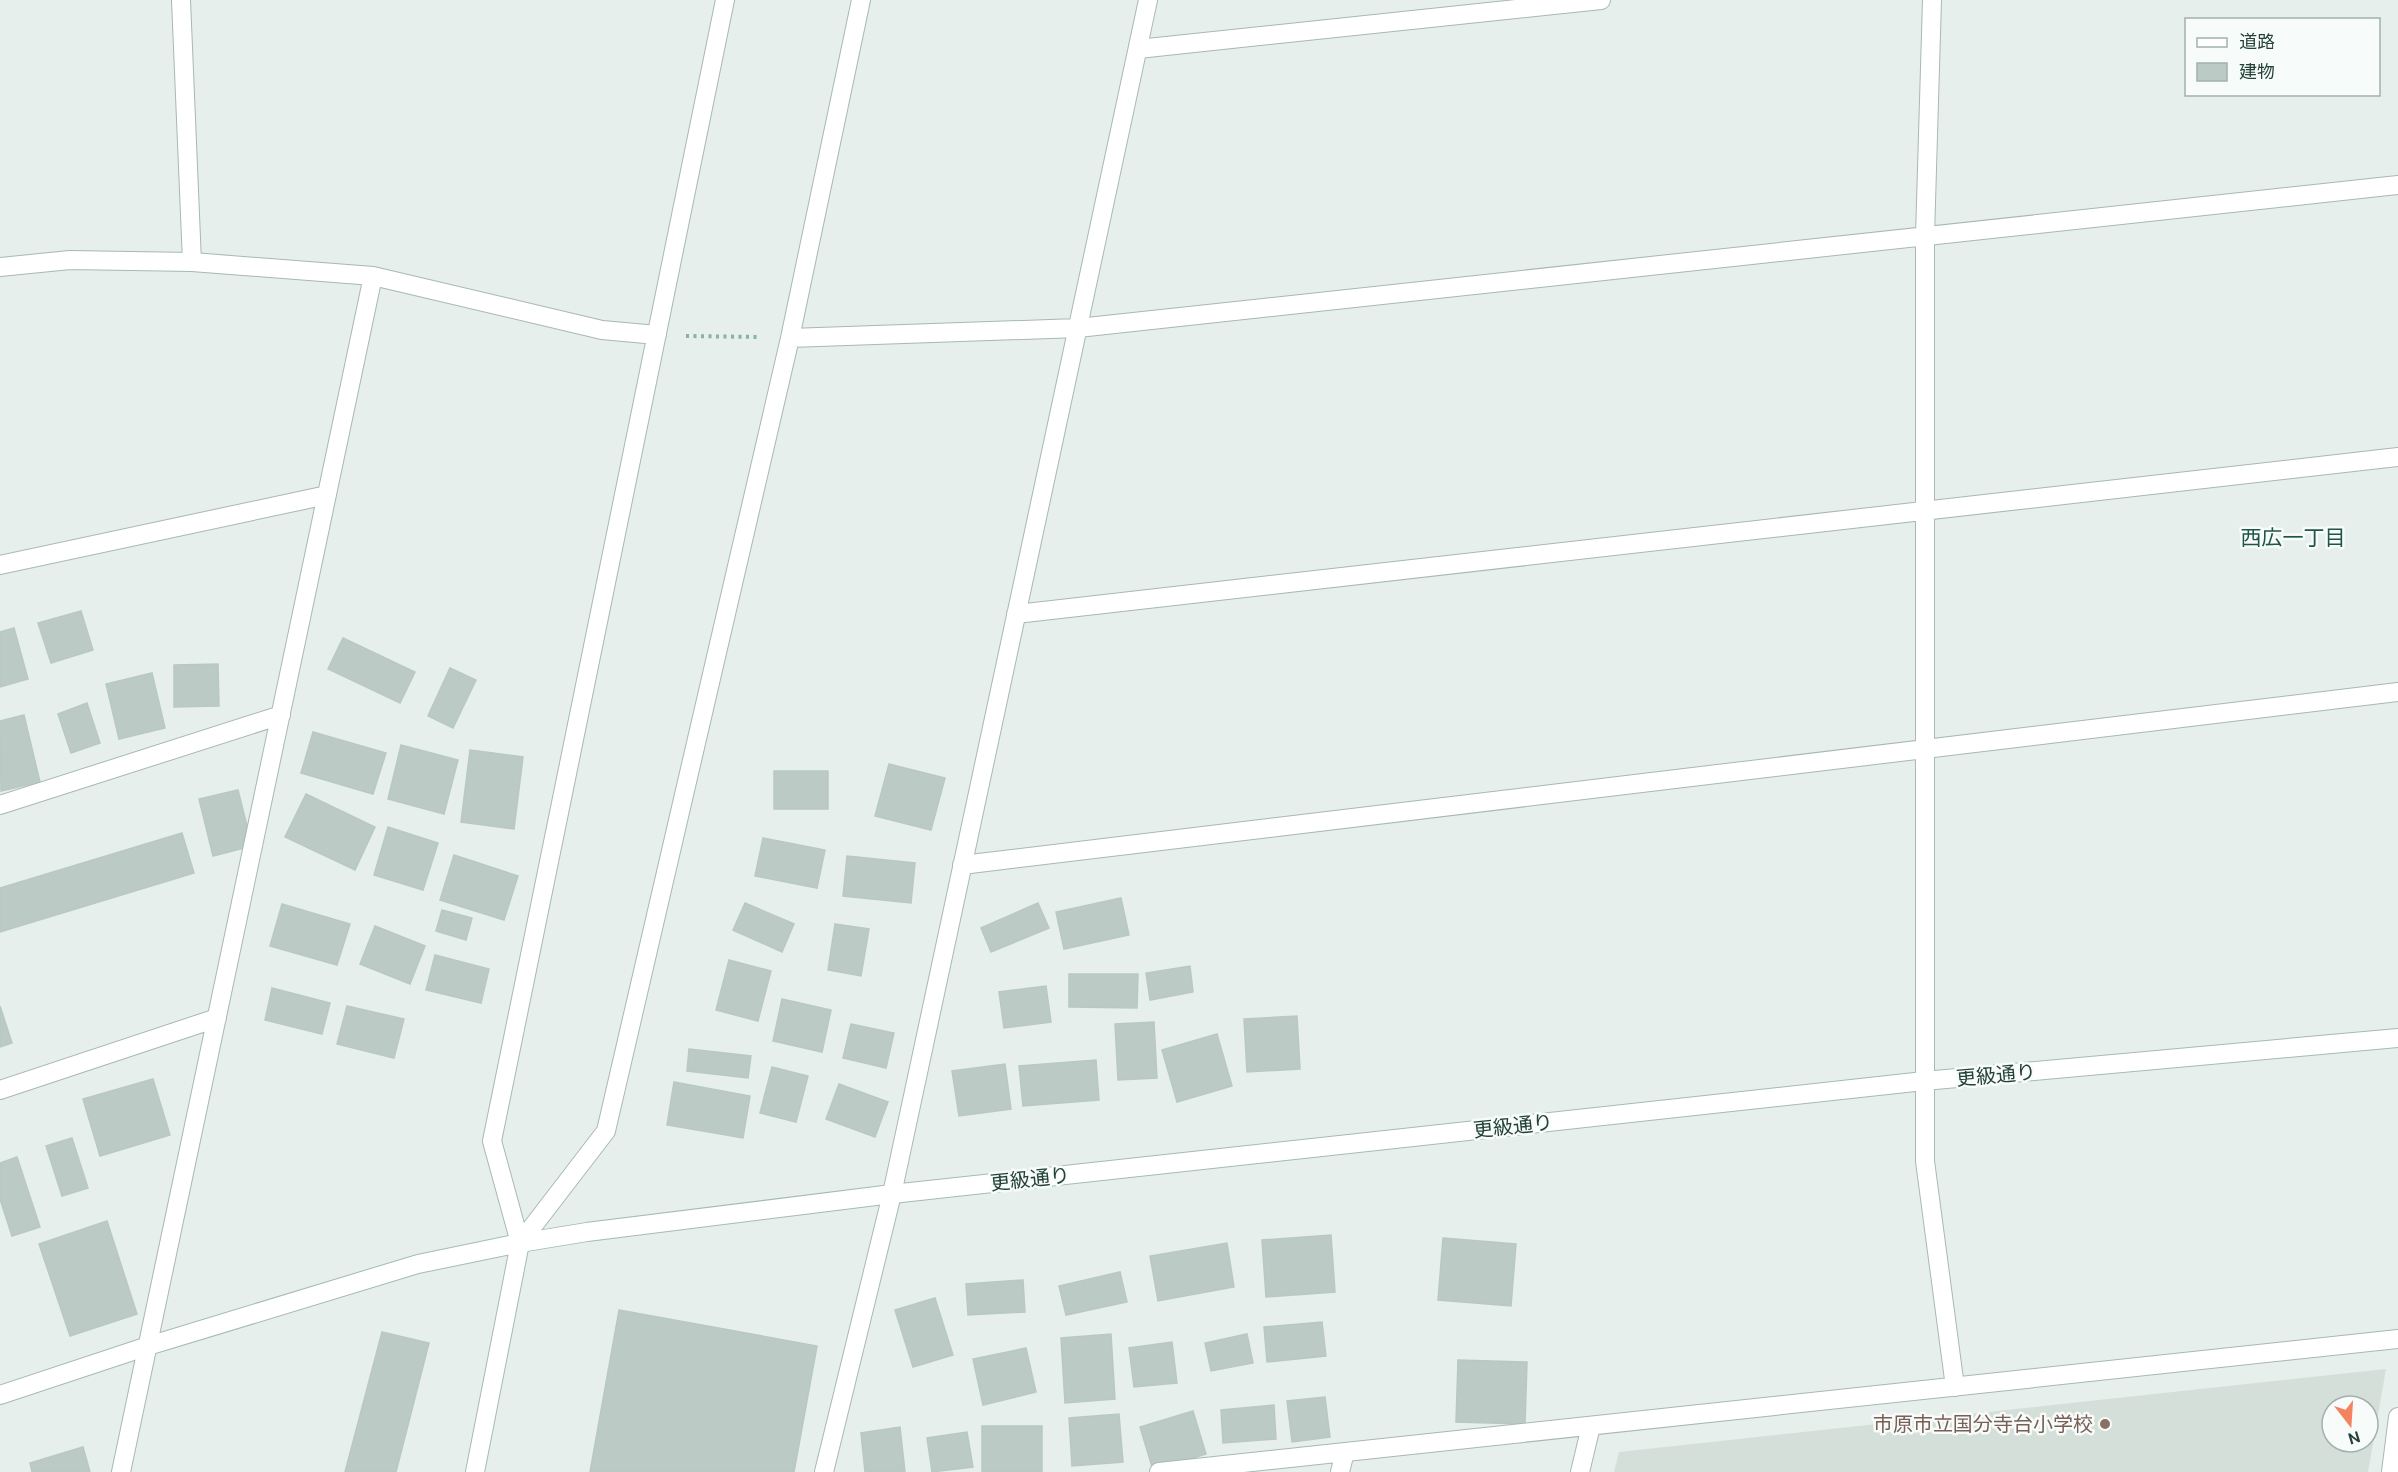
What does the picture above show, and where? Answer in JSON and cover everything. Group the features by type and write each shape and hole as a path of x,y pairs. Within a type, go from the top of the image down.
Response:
{"street":[{"path":"181,0 192,262"},
{"path":"520,1243 492,1141 725,0"},
{"path":"475,1472 520,1243 606,1131 790,338 861,0"},
{"path":"824,1472 892,1194 1148,0"},
{"path":"1138,49 1601,0"},
{"path":"1932,0 1925,236 1925,1161 1955,1387"},
{"path":"790,338 1078,328 2398,185"},
{"path":"0,267 70,260 192,262 374,276 602,330 657,335"},
{"path":"121,1472 374,276"},
{"path":"1016,614 2398,457"},
{"path":"0,565 327,495"},
{"path":"962,865 2398,692"},
{"path":"0,805 281,715"},
{"path":"0,1090 217,1018"},
{"name":"更級通り","path":"0,1395 148,1346 418,1264 520,1243 892,1194 1924,1081 2398,1038"},
{"path":"1159,1472 2398,1339"},
{"path":"2391,1472 2398,1417"},
{"path":"1580,1472 1591,1426"},
{"path":"1340,1472 1345,1452"}],"path":[{"path":"657,335 790,338"}],"shaded area":[{"name":"市原市立国分寺台小学校","path":"2386,1369 2380,1403 2380,1394 2320,1394 2320,1454 2371,1454 2368,1472 1614,1472 1619,1452"}],"building":[{"path":"81,611 93,650 51,663 38,623"},
{"path":"14,628 28,679 0,687 0,632"},
{"path":"343,638 415,672 400,703 328,669"},
{"path":"218,664 219,706 174,707 174,665"},
{"path":"450,668 476,680 453,728 428,716"},
{"path":"152,673 165,728 119,739 106,684"},
{"path":"87,703 100,743 71,753 58,714"},
{"path":"24,715 40,782 1,791 0,721"},
{"path":"313,732 386,753 373,794 301,773"},
{"path":"401,745 458,760 444,814 388,799"},
{"path":"470,750 523,757 514,829 461,822"},
{"path":"889,764 945,778 931,830 875,816"},
{"path":"774,771 828,771 828,809 774,809"},
{"path":"238,790 252,846 213,856 199,799"},
{"path":"306,794 375,827 355,870 285,837"},
{"path":"388,827 438,843 423,890 374,875"},
{"path":"182,833 194,873 0,932 0,888"},
{"path":"763,838 825,850 817,888 755,876"},
{"path":"454,855 518,876 504,920 440,900"},
{"path":"847,856 915,863 911,903 843,896"},
{"path":"1121,898 1129,935 1064,949 1056,912"},
{"path":"745,903 794,924 782,952 733,930"},
{"path":"1038,903 1049,928 991,952 981,928"},
{"path":"282,904 350,924 337,965 270,946"},
{"path":"442,910 472,918 466,940 436,931"},
{"path":"835,924 869,929 861,976 828,970"},
{"path":"375,926 425,946 410,984 360,964"},
{"path":"435,955 489,969 481,1003 426,990"},
{"path":"729,960 771,971 758,1021 716,1010"},
{"path":"1190,966 1193,992 1150,1000 1146,973"},
{"path":"1069,974 1138,974 1137,1008 1069,1007"},
{"path":"1046,986 1051,1022 1004,1028 999,992"},
{"path":"272,988 330,1003 322,1034 265,1020"},
{"path":"782,999 831,1010 822,1052 773,1041"},
{"path":"0,1006 12,1043 0,1047"},
{"path":"347,1006 404,1019 394,1058 337,1044"},
{"path":"1297,1016 1300,1069 1247,1072 1244,1019"},
{"path":"1154,1022 1157,1078 1118,1080 1115,1024"},
{"path":"851,1024 894,1033 886,1068 843,1058"},
{"path":"1217,1034 1232,1086 1177,1102 1162,1050"},
{"path":"689,1049 751,1056 748,1078 687,1071"},
{"path":"1096,1060 1099,1100 1023,1106 1019,1066"},
{"path":"1005,1064 1011,1109 959,1116 952,1071"},
{"path":"772,1067 808,1076 796,1122 760,1113"},
{"path":"153,1079 170,1135 100,1156 83,1099"},
{"path":"674,1082 750,1096 743,1138 667,1125"},
{"path":"839,1084 888,1102 875,1137 826,1119"},
{"path":"72,1138 88,1188 62,1196 46,1146"},
{"path":"17,1157 40,1227 12,1236 0,1199 0,1163"},
{"path":"107,1221 137,1314 70,1336 39,1244"},
{"path":"1331,1235 1335,1292 1266,1297 1262,1240"},
{"path":"1443,1238 1516,1244 1511,1306 1438,1300"},
{"path":"1227,1243 1234,1287 1158,1301 1150,1256"},
{"path":"1120,1272 1127,1302 1066,1315 1059,1286"},
{"path":"1023,1280 1025,1312 968,1315 966,1284"},
{"path":"935,1298 953,1355 913,1367 895,1310"},
{"path":"619,1310 817,1346 794,1472 590,1472"},
{"path":"1322,1322 1326,1356 1267,1362 1264,1327"},
{"path":"382,1332 429,1343 396,1472 345,1472"},
{"path":"1111,1334 1115,1399 1065,1403 1061,1338"},
{"path":"1247,1334 1253,1363 1211,1371 1205,1343"},
{"path":"1172,1342 1177,1383 1134,1387 1129,1348"},
{"path":"1026,1348 1036,1392 983,1405 973,1359"},
{"path":"1458,1360 1527,1362 1525,1424 1456,1422"},
{"path":"1325,1397 1330,1437 1292,1442 1287,1401"},
{"path":"1274,1405 1276,1439 1223,1443 1221,1410"},
{"path":"1193,1411 1206,1454 1153,1470 1140,1427"},
{"path":"1119,1414 1123,1462 1072,1466 1069,1418"},
{"path":"982,1426 1042,1426 1042,1472 982,1472"},
{"path":"900,1427 905,1472 865,1472 861,1433"},
{"path":"967,1432 973,1467 932,1472 927,1438"},
{"path":"83,1447 90,1472 32,1472 30,1463"}],"place":[{"name":"市原市立国分寺台小学校","path":"2105,1424"}],"district":[{"name":"西広一丁目","path":"2293,538"}]}
